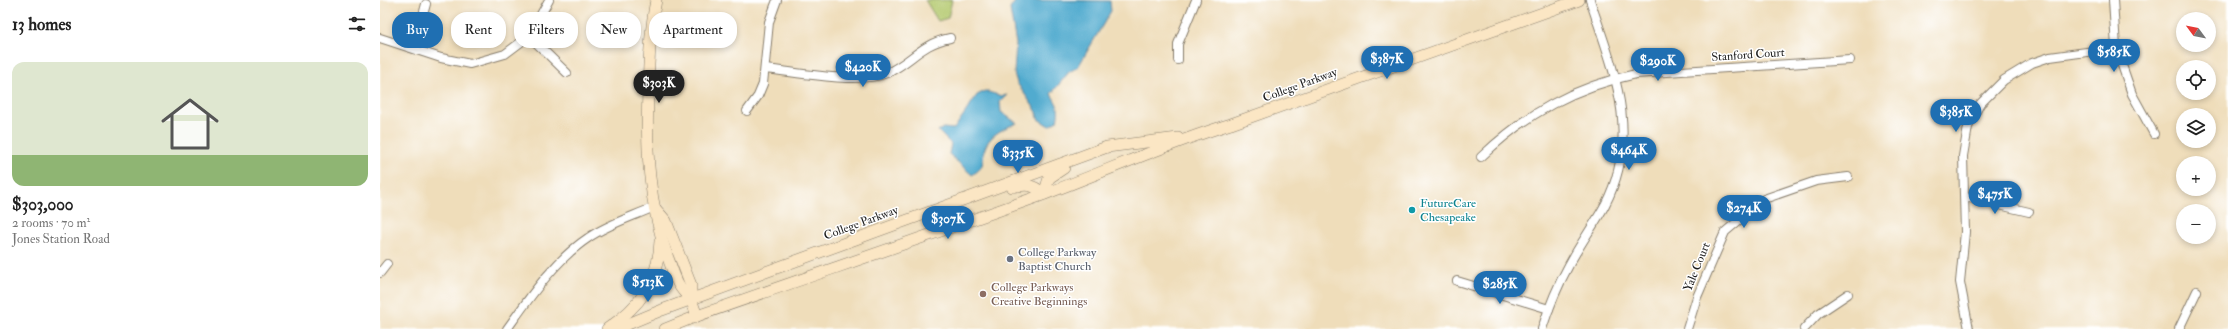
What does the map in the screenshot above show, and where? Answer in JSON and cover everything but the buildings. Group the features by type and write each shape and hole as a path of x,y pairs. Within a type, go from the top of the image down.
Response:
{"main road":[{"path":"656,0 649,51 647,130 648,168 660,237 680,290 690,299 697,316"},
{"name":"College Parkway","path":"665,329 697,316 1044,194 1154,153 1188,137 1231,124 1579,0"},
{"name":"College Parkway","path":"616,329 690,299 1107,147 1188,137"},
{"path":"1044,194 1046,182 1058,171 1107,147"},
{"path":"982,193 1025,184 1035,186 1044,194"},
{"path":"654,207 666,221 691,285 690,299"},
{"path":"607,329 628,314 646,293 657,267 660,237"}],"street":[{"path":"542,12 549,0"},
{"path":"747,111 758,96 763,84 769,22 777,0"},
{"path":"1178,60 1178,44 1196,0"},
{"path":"1542,329 1548,309 1569,265 1605,204 1618,170 1624,132 1616,78 1590,0"},
{"path":"2113,0 2116,48 2132,94 2154,134"},
{"path":"424,12 426,4"},
{"path":"380,38 392,42"},
{"path":"765,69 851,78 870,77 886,74 935,41 950,38"},
{"path":"414,48 441,58 470,64 504,54 514,47"},
{"path":"541,48 567,73"},
{"path":"1969,329 1960,282 1965,232 1965,197 1962,156 1968,127 1980,104 1992,90 2014,72 2050,57 2116,48"},
{"name":"Stanford Court","path":"1481,157 1502,137 1546,106 1591,85 1616,78 1636,74 1850,60"},
{"name":"Yale Court","path":"1687,329 1697,298 1725,232 1764,199 1816,181 1848,177"},
{"path":"1965,197 2029,212"},
{"path":"507,329 561,260 582,242 605,227 654,207"},
{"path":"380,273 387,264"},
{"path":"1457,281 1548,309"},
{"path":"2179,329 2197,291"},
{"path":"1804,329 1818,314 1848,294"}],"green space":[{"path":"925,0 952,0 948,18 938,21"}],"water":[{"path":"1016,0 1110,1 1111,11 1078,67 1069,72 1051,94 1057,104 1058,113 1057,121 1049,126 1038,119 1037,112 1017,83 1014,73 1016,44 1010,9"},
{"path":"985,91 1002,96 1007,95 1000,102 1001,112 1017,123 998,132 990,139 985,148 982,166 972,175 949,154 951,144 938,131 943,128 954,129 977,95"}],"place":[{"name":"FutureCare Chesapeake","path":"1412,210"},
{"name":"College Parkway Baptist Church","path":"1010,259"},
{"name":"College Parkways Creative Beginnings","path":"983,294"}]}
